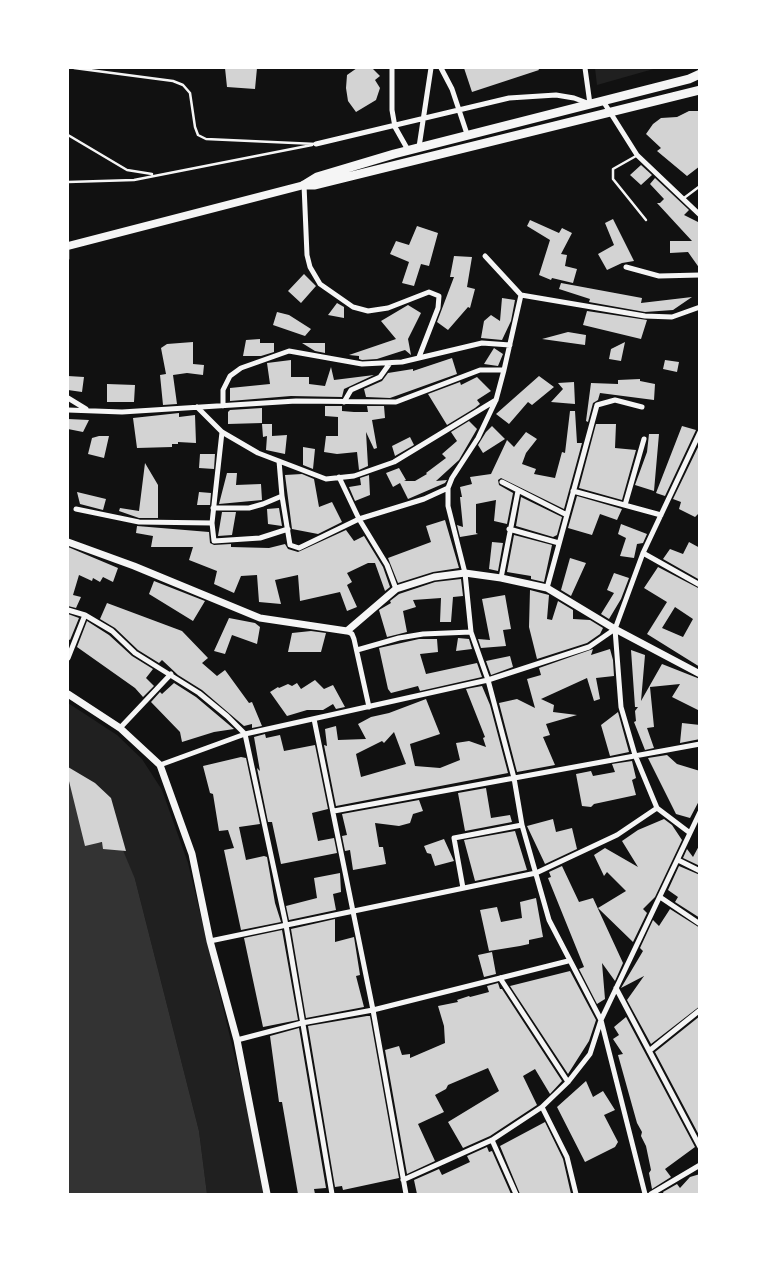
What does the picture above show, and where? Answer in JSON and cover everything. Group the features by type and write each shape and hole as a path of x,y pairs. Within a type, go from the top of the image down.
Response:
{"main road":[{"path":"68,246 304,185 317,178 419,147 690,79 700,74"},
{"path":"304,185 315,185 700,90"}],"street":[{"path":"392,68 392,110 395,127 408,150"},
{"path":"419,147 431,68"},
{"path":"441,68 452,89 457,109 467,134"},
{"path":"316,144 395,127 457,109 509,98 538,95 574,98 590,104 586,68"},
{"path":"603,101 637,155 700,215"},
{"path":"304,185 307,255 310,267 320,284 352,307 368,311 388,308 429,292 439,296 438,308 419,357"},
{"path":"485,256 521,295 645,316 672,317 700,307"},
{"path":"626,267 659,276 700,276"},
{"path":"521,295 496,400 478,438 452,478 448,488 448,506 465,573 471,632 488,680 514,778 522,825 549,920 568,961 601,1020 645,1194"},
{"path":"223,406 223,390 230,376 257,361 289,351 362,364 390,363 482,343 510,344"},
{"path":"344,402 351,390 380,377 390,363"},
{"path":"68,410 122,412 296,401 396,402 480,370 504,370"},
{"path":"68,398 88,410"},
{"path":"197,407 222,432 258,453 326,479 354,476 394,462 496,400"},
{"path":"547,588 597,405 615,400 642,407"},
{"path":"222,432 213,508 214,541 260,538 288,529"},
{"path":"690,833 657,808 635,755 621,707 615,629 644,553 700,432"},
{"path":"626,505 644,439"},
{"path":"279,461 282,496 290,545 299,548 359,519 424,499 448,488"},
{"path":"338,477 359,519 387,565 396,590"},
{"path":"502,482 567,515"},
{"path":"501,578 518,490"},
{"path":"574,491 662,515"},
{"path":"213,508 249,508 282,496"},
{"path":"76,509 139,522 212,523"},
{"path":"510,530 559,543"},
{"path":"68,542 134,566 260,618 346,631 352,634 369,707"},
{"path":"644,553 700,585"},
{"path":"346,631 396,590 434,577 465,573 501,578 547,588 615,629 700,674"},
{"path":"68,610 85,616 112,631 135,652 171,674 227,716 245,734 286,925 332,1194"},
{"path":"68,658 85,616"},
{"path":"160,765 245,734 488,680 589,647 615,629"},
{"path":"357,650 399,638 423,634 471,632"},
{"path":"120,728 171,674"},
{"path":"68,694 120,728 160,765 192,854 210,942 237,1040 267,1194"},
{"path":"314,719 373,1010 406,1194"},
{"path":"334,811 700,744"},
{"path":"210,942 536,873 608,839 657,808"},
{"path":"403,1180 492,1140 542,1108 568,1082 590,1054 601,1020 700,812"},
{"path":"463,888 454,838 522,825"},
{"path":"678,860 700,871"},
{"path":"660,897 700,924"},
{"path":"237,1040 302,1023 373,1010 568,961"},
{"path":"500,978 568,1082"},
{"path":"616,988 700,1147"},
{"path":"648,1051 700,1010"},
{"path":"542,1108 567,1157 576,1194"},
{"path":"492,1140 516,1194"},
{"path":"650,1194 700,1165"}],"lane":[{"path":"74,68 173,81 183,85 190,93 194,127 198,135 206,139 316,144"},
{"path":"68,135 127,170 156,175"},
{"path":"68,182 134,180 316,144"},
{"path":"637,155 613,169 613,178 646,220"},
{"path":"684,198 700,186"},
{"path":"68,246 68,259"}],"shaded area":[{"path":"595,68 657,68 597,85"},
{"path":"68,703 117,735 142,759 162,790 188,863 268,1194 207,1194 199,1131 135,879 87,840 68,776"},
{"path":"68,776 87,840 122,848 135,879 199,1131 207,1194 68,1194"}],"building":[{"path":"225,68 257,68 255,89 227,87"},
{"path":"357,68 372,68 380,76 375,80 380,88 376,100 356,112 348,101 346,88 347,75"},
{"path":"464,68 538,68 539,70 472,92"},
{"path":"689,111 700,111 700,166 687,176 657,151 661,148 646,134 653,124 661,118 677,117"},
{"path":"641,165 652,175 641,185 630,175"},
{"path":"655,178 689,210 684,215 700,223 700,269 688,252 670,253 670,241 692,241 657,203 664,199 650,184"},
{"path":"613,219 634,261 622,263 607,270 598,254 614,245 605,223"},
{"path":"530,220 559,233 562,228 572,233 561,254 567,255 565,266 577,269 573,283 552,278 551,280 539,275 550,240 527,226"},
{"path":"417,226 438,233 429,266 421,264 414,286 402,283 409,262 390,254 396,241 409,245"},
{"path":"454,256 472,257 467,287 475,289 470,308 468,307 448,330 437,322 454,277 450,277"},
{"path":"304,274 316,286 301,303 288,291"},
{"path":"561,283 642,298 641,303 692,297 673,310 645,312 589,302 590,299 559,289"},
{"path":"502,298 515,300 511,321 502,340 481,338 484,321 491,315 500,321"},
{"path":"337,303 344,307 344,318 328,315"},
{"path":"408,305 421,313 408,339 411,355 405,350 377,359 362,360 359,359 359,356 349,355 396,339 381,321"},
{"path":"587,311 647,320 641,339 583,325"},
{"path":"277,312 289,315 311,329 305,336 273,325"},
{"path":"568,332 586,335 585,345 542,339"},
{"path":"260,339 260,343 274,343 274,352 261,356 243,356 246,340"},
{"path":"193,342 193,364 204,365 203,375 187,373 173,375 177,404 163,405 160,375 166,374 161,348 167,344"},
{"path":"625,342 621,361 609,359 611,349"},
{"path":"302,343 325,343 325,353 315,351"},
{"path":"494,348 503,354 498,366 484,364"},
{"path":"452,358 457,374 390,398 366,397 364,389 382,381 388,373 413,369 413,371"},
{"path":"291,360 291,377 309,377 309,384 325,386 331,367 334,380 374,375 344,389 342,397 291,396 230,401 230,388 270,384 267,363"},
{"path":"665,360 679,362 677,372 663,369"},
{"path":"68,376 84,377 82,392 68,390"},
{"path":"539,376 554,387 532,405 528,402 509,424 496,414"},
{"path":"477,377 491,391 477,400 480,404 475,408 447,425 428,394 460,382 461,385"},
{"path":"640,379 640,381 655,384 654,400 600,393 598,400 593,403 588,422 586,421 591,383 618,384 618,380"},
{"path":"574,382 575,404 551,402 563,389 558,383"},
{"path":"107,384 135,385 134,402 107,402"},
{"path":"325,406 342,406 342,411 368,412 367,406 384,406 385,418 372,420 377,448 374,449 366,432 368,466 359,470 357,452 337,454 324,452 326,436 338,436 338,417 325,416"},
{"path":"262,408 262,423 228,424 228,412 230,410"},
{"path":"570,411 575,411 577,443 582,443 564,509 501,478 498,480 499,485 513,493 507,524 494,521 496,500 476,504 476,533 478,534 460,537 457,525 463,527 460,487 472,484 470,477 491,474 507,440 514,447 526,432 537,439 526,453 522,464 536,469 534,474 555,478 562,452 565,453"},
{"path":"179,413 179,417 195,415 196,443 178,442 178,444 172,444 172,447 137,448 133,418"},
{"path":"68,419 89,420 83,432 68,429"},
{"path":"469,421 477,429 459,460 436,481 447,480 445,483 408,499 400,483 393,487 386,473 399,468 406,480 404,481 415,481 427,474 446,458 442,454 457,441 451,432"},
{"path":"262,424 272,424 272,436 287,435 285,454 266,450 267,436 263,437"},
{"path":"596,424 616,424 615,448 636,450 622,500 579,488"},
{"path":"492,426 505,439 483,453 478,445"},
{"path":"682,426 696,430 665,496 656,493"},
{"path":"649,434 659,434 654,491 635,485 647,452"},
{"path":"109,436 104,458 88,454 92,438"},
{"path":"410,437 414,445 395,456 392,446"},
{"path":"700,443 700,512 695,517 679,509 681,502 673,499"},
{"path":"303,447 315,449 313,469 303,465"},
{"path":"200,454 215,454 214,469 199,468"},
{"path":"145,463 158,485 158,518 139,518 119,511 120,508 139,511"},
{"path":"227,473 237,473 236,485 261,484 262,500 219,504"},
{"path":"302,474 314,479 319,507 332,502 342,522 318,534 292,529 285,475"},
{"path":"369,475 370,495 355,501 349,487 361,485 360,478"},
{"path":"77,492 106,499 103,510 80,504"},
{"path":"199,492 211,493 210,505 197,505"},
{"path":"577,496 622,509 617,520 600,514 592,535 568,528"},
{"path":"521,497 562,517 557,535 553,537 516,526"},
{"path":"279,508 282,526 268,524 267,509"},
{"path":"222,512 236,512 232,535 218,536"},
{"path":"445,520 459,568 433,572 398,583 388,558 431,542 426,526"},
{"path":"621,524 647,534 643,543 637,544 634,558 620,556 626,538 618,534"},
{"path":"137,526 209,532 210,543 214,545 231,544 231,547 269,548 285,544 288,549 298,552 346,530 354,541 364,536 383,567 390,587 385,591 375,563 368,563 347,573 352,582 347,585 357,607 347,611 340,592 300,601 298,575 275,580 281,604 259,602 257,575 241,576 234,593 214,584 217,571 189,560 193,547 151,547 153,536 136,533"},
{"path":"514,535 552,545 544,582 531,579 531,576 507,572"},
{"path":"492,542 503,543 498,571 489,569"},
{"path":"689,542 700,548 700,580 663,559 670,549 683,554"},
{"path":"68,547 118,568 113,582 103,577 100,582 93,578 92,581 79,575 73,595 81,597 76,608 68,606"},
{"path":"570,558 586,563 571,596 561,590"},
{"path":"658,567 700,589 700,667 647,634 667,602 644,588","holes":["675,607 693,619 683,637 662,628"]},
{"path":"614,573 629,578 621,599 609,619 601,614 614,593 607,590"},
{"path":"461,579 463,596 453,597 451,622 440,622 441,598 413,600 416,607 403,611 407,632 387,637 379,610 391,603 390,601 399,594 435,582"},
{"path":"154,581 205,601 193,621 149,594"},
{"path":"530,590 549,595 547,619 552,620 558,601 573,610 573,619 590,620 603,628 600,634 587,643 537,659 529,627"},
{"path":"505,595 511,629 503,630 506,646 481,648 478,639 490,640 482,599"},
{"path":"107,603 182,631 208,658 202,663 217,676 225,670 249,703 252,702 262,726 252,728 252,724 244,726 202,690 178,675 162,660 159,663 138,650 115,628 100,619"},
{"path":"68,614 79,618 70,640 68,639"},
{"path":"229,618 255,623 260,627 257,644 232,635 225,654 214,651"},
{"path":"87,621 109,635 132,656 153,669 146,678 154,686 143,697 135,688 77,647"},
{"path":"311,631 326,633 321,652 288,652 292,633"},
{"path":"458,638 469,639 472,649 456,651"},
{"path":"419,639 437,639 438,652 420,654 426,674 477,663 482,677 420,691 418,686 391,693 388,689 379,648"},
{"path":"593,649 591,655 610,649 613,660 614,676 596,678 600,699 594,701 587,678 541,699 554,705 553,712 577,715 546,724 550,735 543,737 555,765 517,772 499,703 517,699 535,708 527,679 541,675 539,668"},
{"path":"631,650 645,655 641,701 662,664 700,679 700,711 672,697 680,684 650,687 654,727 647,728 654,748 645,750 634,722 636,721 635,711 638,707 635,707"},
{"path":"510,656 513,667 491,675 486,661"},
{"path":"315,680 324,689 333,685 345,707 336,709 333,704 323,710 307,710 287,716 270,692 278,687 288,684 292,686 297,683 301,689"},
{"path":"174,683 196,697 234,729 214,732 182,742 180,732 151,702 160,692 162,694"},
{"path":"482,686 490,705 508,773 336,806 324,745 327,746 325,729 336,726 338,740 366,739 358,724 371,717 389,713 426,699 440,734 410,744 415,766 440,768 460,760 456,743 469,741 486,747 483,738 485,737 466,689","holes":["394,732 406,764 361,777 356,754 382,741 384,743"]},
{"path":"618,712 629,752 610,756 601,725"},
{"path":"682,723 700,725 700,739 680,743"},
{"path":"265,734 266,738 280,735 284,751 315,745 328,809 312,813 318,841 334,838 337,853 281,864 272,822 268,822 257,768 260,771 254,737"},
{"path":"667,755 677,764 700,771 700,799 690,818 676,814 648,758"},
{"path":"241,757 246,758 260,824 239,827 246,860 267,857 275,903 281,922 241,930 224,850 234,848 228,830 219,831 213,794 210,793 203,766"},
{"path":"632,761 636,778 632,780 636,795 594,804 591,807 582,806 576,774 591,771 593,776 615,772 612,764"},
{"path":"68,767 95,783 111,798 126,851 103,849 102,842 85,846 68,777"},
{"path":"486,788 491,818 510,815 512,822 465,831 458,793"},
{"path":"419,800 423,811 413,814 410,823 399,826 375,823 379,847 383,847 386,864 353,870 350,850 345,851 342,836 347,835 342,814"},
{"path":"553,819 556,832 572,828 577,849 545,864 527,826"},
{"path":"664,819 672,825 682,840 655,897 643,909 647,913 633,942 598,908 626,891 607,872 604,876 594,855 605,848 638,867 622,841 638,830"},
{"path":"515,831 527,870 475,881 464,840"},
{"path":"444,839 454,861 435,866 431,854 427,853 424,846"},
{"path":"700,844 700,866 683,858 687,849 693,857"},
{"path":"562,866 579,902 593,898 623,963 615,981 602,963 605,999 597,1004 579,969 584,967 548,878 551,877 549,872"},
{"path":"679,866 700,875 700,918 675,902 678,897 668,890"},
{"path":"340,873 341,892 333,894 336,910 289,920 286,906 317,898 314,878"},
{"path":"536,898 543,937 529,940 529,944 489,951 480,910 497,907 501,922 522,918 520,902"},
{"path":"670,909 700,928 700,1006 651,1044 627,1000 644,976 621,988 643,951 640,948 653,920 659,926"},
{"path":"335,919 335,942 354,937 360,975 356,976 364,1007 306,1018 291,929"},
{"path":"282,930 298,1020 263,1027 244,938"},
{"path":"492,952 496,974 484,977 478,955"},
{"path":"570,971 596,1020 589,1041 568,1074 510,986"},
{"path":"498,983 500,989 502,989 562,1081 550,1094 535,1069 523,1076 537,1105 490,1136 463,1148 448,1122 499,1091 488,1068 448,1085 446,1089 435,1095 444,1112 418,1124 435,1161 407,1174 385,1050 399,1046 402,1055 410,1054 410,1058 445,1043 444,1026 438,1006 489,992 487,986"},
{"path":"370,1016 399,1178 343,1190 342,1186 335,1187 308,1026"},
{"path":"700,1016 700,1137 655,1052"},
{"path":"626,1017 695,1147 665,1169 671,1177 652,1189 649,1173 651,1170 646,1146 637,1123 618,1055 623,1054 613,1039 619,1035 614,1027"},
{"path":"299,1028 326,1188 314,1189 315,1194 298,1194 282,1102 279,1102 270,1036"},
{"path":"586,1081 593,1097 603,1091 615,1110 604,1115 618,1142 615,1147 585,1162 557,1107"},
{"path":"545,1122 563,1159 571,1194 520,1194 500,1146"},
{"path":"487,1147 489,1152 492,1151 511,1194 417,1194 414,1180 439,1169 442,1175 470,1162 467,1156"},
{"path":"700,1174 700,1192 696,1194 664,1194 663,1192 677,1184 680,1188 690,1177"}]}
